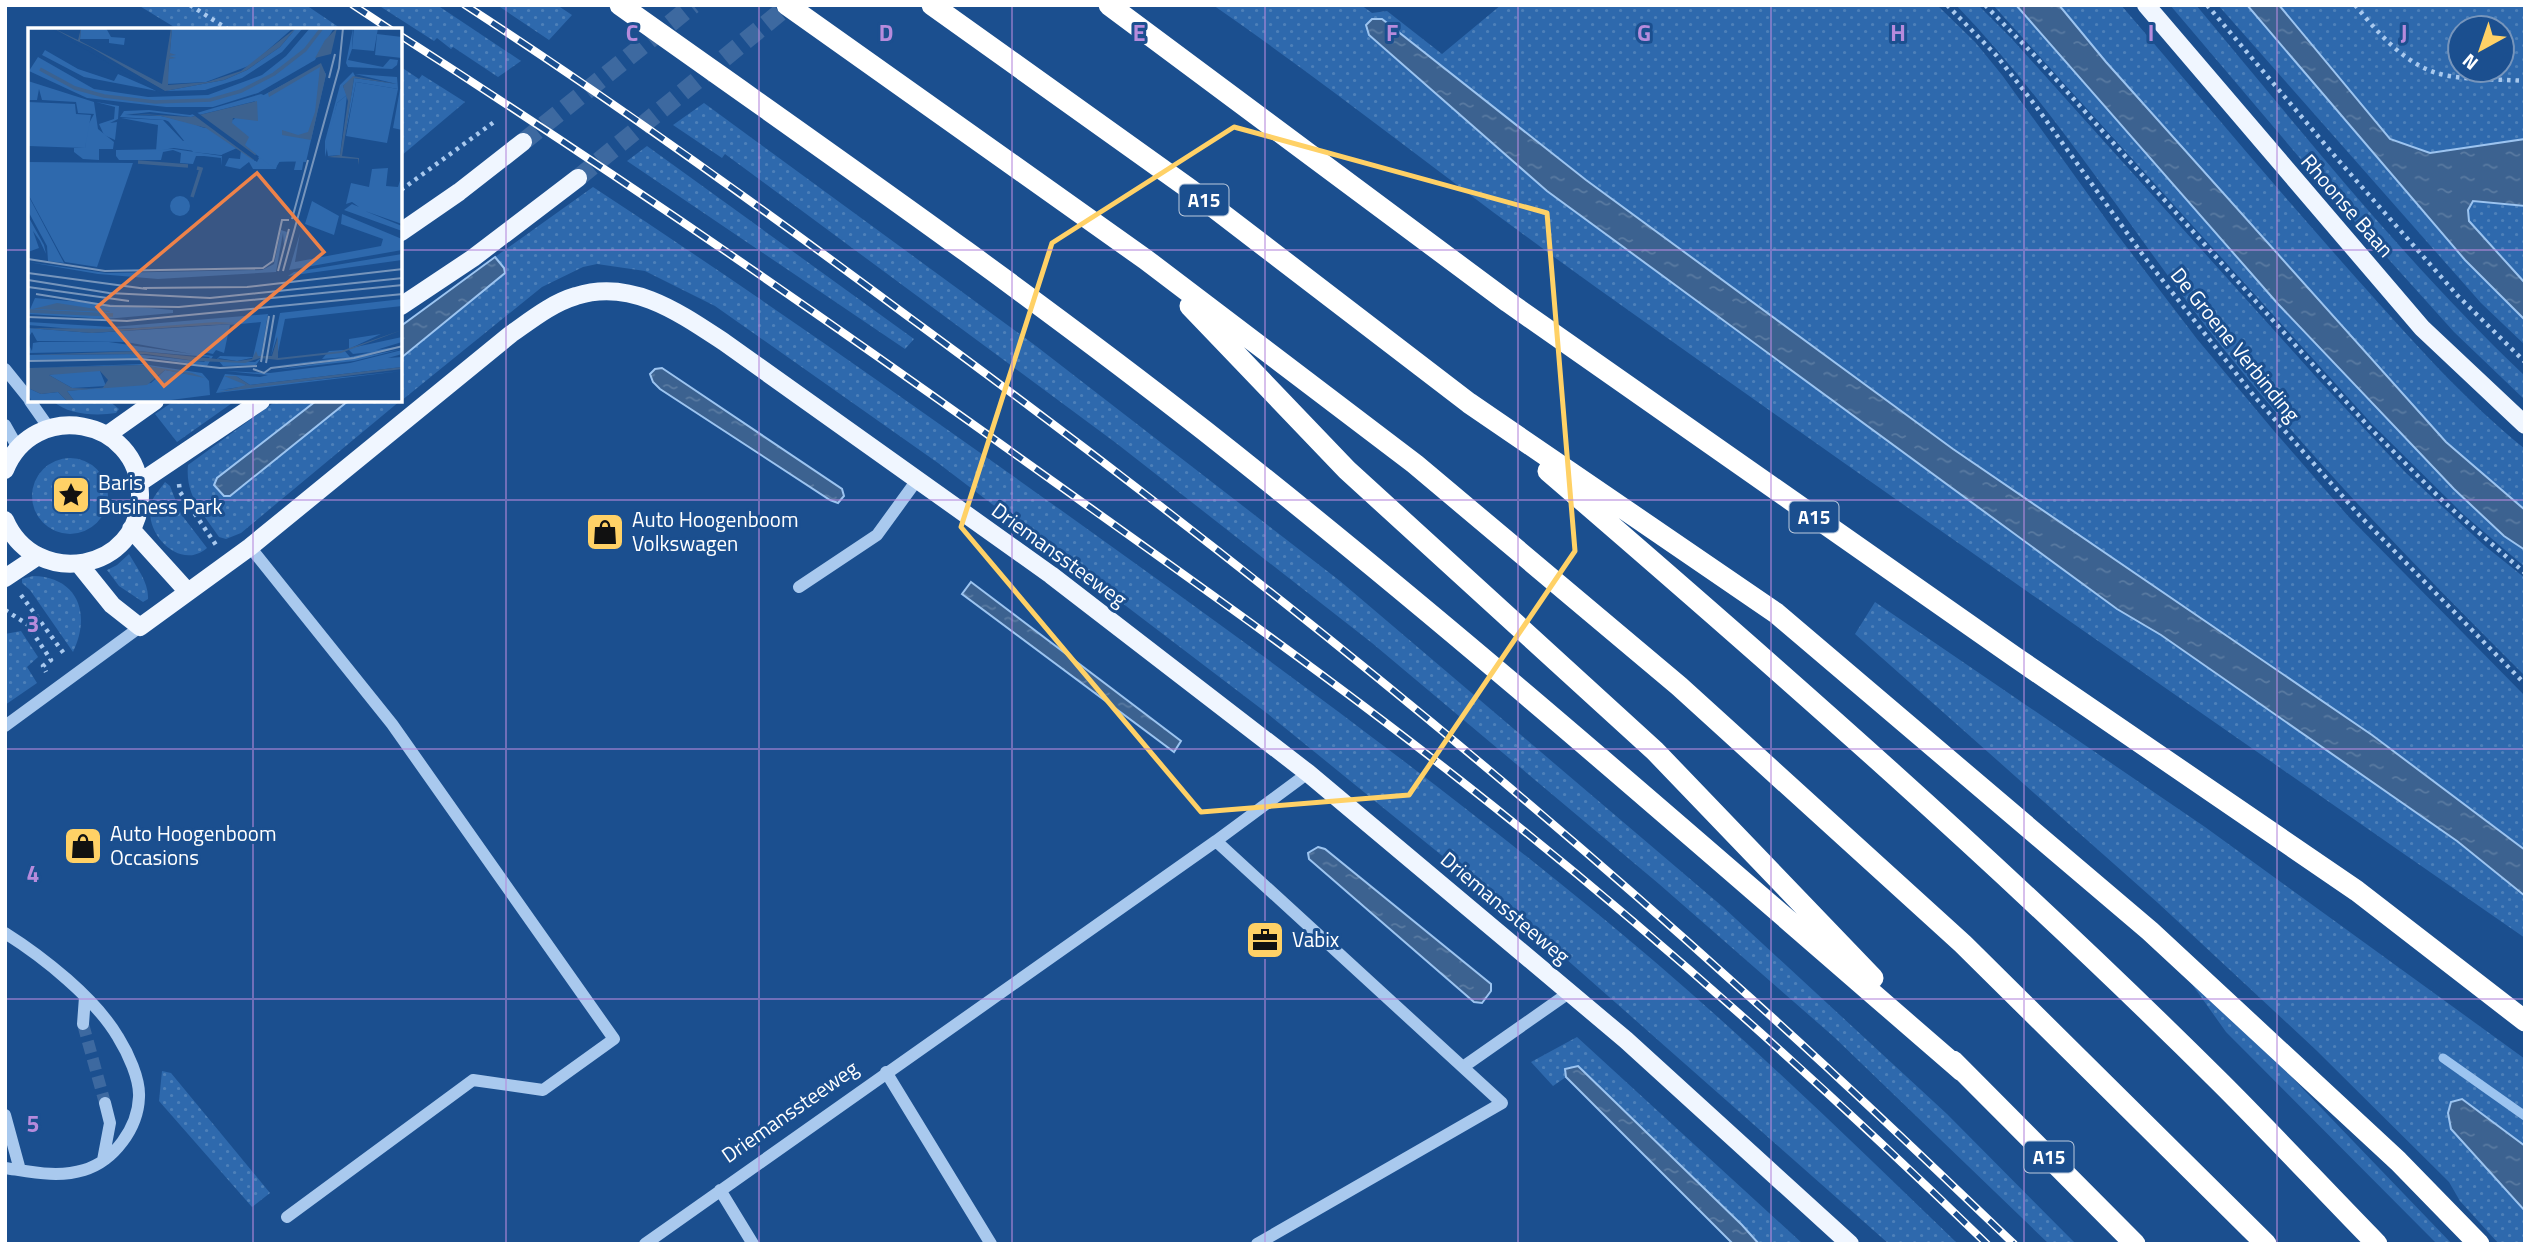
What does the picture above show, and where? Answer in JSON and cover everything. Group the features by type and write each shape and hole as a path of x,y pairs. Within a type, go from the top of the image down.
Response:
{"highway":[{"name":"A15","path":"620,5 988,266 1204,430 1417,602 1962,1071"},
{"name":"A15","path":"788,5 1145,259 1415,464 1679,686 1963,944 2266,1244"},
{"name":"A15","path":"932,5 1191,190 1469,403 1776,613 2150,931 2398,1161 2479,1244"},
{"name":"A15","path":"1110,5 1508,302 2015,657 2357,891 2525,1020"},
{"name":"A15","path":"1145,259 1347,470 1655,751 1962,1071 2135,1244"},
{"name":"A15","path":"1469,403 1904,783 2222,1084 2377,1244"}],"main road":[{"name":"Rhoonse Baan","path":"2146,5 2422,328 2525,425"},
{"path":"402,231 460,192 523,142"},
{"path":"402,305 473,258 578,178"},
{"name":"Driemanssteeweg","path":"140,627 250,547 511,334 547,309 573,296 601,290 622,291 659,302 689,318 1051,575 1308,773 1570,992 1850,1244"},
{"path":"107,435 154,402"},
{"path":"139,483 260,402"},
{"path":"5,470 18,447 27,439 49,428 78,425 107,435 128,455 139,483 139,507 131,529 114,549 91,561 79,564 51,562 38,556 19,542 5,520"},
{"path":"131,529 188,592"},
{"path":"5,578 38,556"},
{"path":"79,564 112,605 140,627"}],"street":[{"path":"5,369 28,394"},
{"path":"33,402 49,428"},
{"path":"5,425 18,447"},
{"path":"799,587 877,534 917,480"},
{"path":"250,547 392,724 614,1039 543,1090 473,1080 287,1217"},
{"name":"Driemanssteeweg","path":"5,726 140,627"},
{"name":"Driemanssteeweg","path":"645,1244 1216,841 1308,773"},
{"path":"1216,841 1502,1103 1257,1244"},
{"path":"5,933 48,962 85,997 119,1038 138,1086 139,1097 133,1122 120,1144 103,1161 86,1170 74,1172 43,1174 5,1168"},
{"path":"1463,1067 1570,992"},
{"path":"83,1024 85,997"},
{"name":"Driemanssteeweg","path":"886,1072 991,1244"},
{"path":"103,1161 110,1123 105,1103"},
{"path":"5,1115 20,1170"},
{"name":"Driemanssteeweg","path":"720,1190 753,1244"}],"path":[{"path":"190,5 226,28"},
{"name":"De Groene Verbinding","path":"1947,5 2003,65 2145,258 2254,396 2360,516 2525,684"},
{"path":"1985,5 2034,55 2369,428 2445,503 2525,573"},
{"name":"Rhoonse Baan","path":"2207,5 2448,285 2525,362"},
{"path":"2356,5 2382,38 2411,61 2447,76 2525,81"},
{"path":"402,189 494,122"},
{"path":"17,593 23,597 78,673"},
{"path":"5,610 27,624 51,660 43,666 57,688"}],"highlighted area":[{"path":"1234,127 1547,213 1575,551 1409,795 1201,812 961,527 1052,243"}],"shaded area":[{"path":"138,5 306,5 340,28 176,28"},
{"path":"378,5 437,5 521,61 498,77 453,47 451,49 437,38 434,41"},
{"path":"557,5 572,15 549,40 500,7"},
{"path":"1213,5 1361,5 1372,13 1387,11 1442,54 1501,5 1937,5 1975,42 2002,75 2113,229 2197,339 2274,431 2348,516 2525,696 2525,850 2372,735 1953,449 1586,180 1382,19 1547,191 2117,609 2161,635 2457,841 2525,896 2525,938 1597,288"},
{"path":"1956,5 1978,5 2012,39 2405,472 2485,546 2525,578 2525,676 2371,518 2261,395 2192,309 2062,131"},
{"path":"1993,5 2016,5 2278,304 2454,489 2504,536 2525,550 2525,567 2463,514 2372,424"},
{"path":"2059,5 2121,5 2297,211 2397,323 2459,389 2525,449 2525,510 2446,442 2106,62"},
{"path":"2170,5 2196,5 2396,242 2525,376 2525,400 2454,332 2338,203"},
{"path":"2218,5 2247,5 2465,260 2525,320 2525,345 2481,303"},
{"path":"2279,5 2525,5 2525,139 2430,154 2390,139"},
{"path":"402,68 419,79 422,75 419,73 465,102 402,155"},
{"path":"704,103 1036,346 1340,581 1723,907 1947,1114 2076,1244 2049,1244 1834,1037 1659,884 1372,643 1116,443 725,154 722,158 673,125"},
{"path":"647,146 914,339 905,349 627,161"},
{"path":"593,187 712,267 1065,513 1266,658 1464,807 1641,949 1779,1073 1958,1244 1889,1244 1531,928 1268,714 938,463 715,306 645,271 597,264 583,267 542,287 402,400 402,357 504,273 495,257"},
{"path":"2473,201 2525,206 2525,283 2469,221 2468,210"},
{"path":"54,402 110,402 119,409 116,413 100,414 83,413"},
{"path":"173,402 234,402 177,442 155,414"},
{"path":"275,402 315,402 217,478 230,496 347,402 399,402 241,533 226,539 219,537 192,495 188,465"},
{"path":"63,458 77,458 91,464 102,475 108,496 105,511 97,523 77,534 63,534 49,528 38,517 32,503 32,489 38,475 49,464"},
{"path":"165,482 170,486 181,514 207,548 196,554 175,552 157,536 152,525 152,501"},
{"path":"129,554 147,587 148,599 143,602 119,586 107,570"},
{"path":"33,576 61,583 77,600 81,625 73,652 30,590 22,583 22,579"},
{"path":"1875,602 2205,827 2525,1059 2525,1244 2499,1244 2460,1201 2449,1182 2316,1050 2158,903 1855,634"},
{"path":"21,631 38,657 27,667 37,683 5,705 5,634"},
{"path":"2184,973 2278,1063 2452,1244 2437,1244 2226,1032"},
{"path":"1577,1037 1803,1244 1759,1244 1578,1066 1565,1069 1566,1077 1553,1086 1531,1062"},
{"path":"162,1071 171,1073 270,1193 252,1207 159,1101"}],"water":[{"path":"2016,5 2059,5 2106,62 2446,442 2525,510 2525,550 2504,536 2454,489 2278,304"},
{"path":"2247,5 2279,5 2390,139 2430,153 2525,139 2525,206 2473,201 2468,210 2469,221 2525,283 2525,320 2465,260"},
{"path":"1372,19 1382,19 1586,180 1953,449 2372,735 2525,850 2525,896 2457,841 2161,635 2117,609 1547,191 1369,35 1366,25"},
{"path":"495,257 504,268 505,273 402,357 402,325"},
{"path":"662,368 842,489 844,496 838,503 830,500 660,389 650,374 655,369"},
{"path":"315,402 347,402 230,496 224,496 214,485 217,478"},
{"path":"971,582 1181,741 1174,752 962,594"},
{"path":"1318,847 1325,849 1491,984 1491,991 1482,1003 1474,1002 1309,859 1308,853"},
{"path":"1578,1066 1759,1244 1733,1244 1566,1077 1565,1069"},
{"path":"2462,1099 2525,1146 2525,1211 2451,1129 2448,1113 2451,1102"}],"waterway":[{"path":"2443,1058 2525,1116"}],"tunnel":[{"path":"523,142 693,5"},
{"path":"578,178 789,5"},
{"path":"83,1024 105,1103"}],"railway":[{"path":"353,5 388,28"},
{"path":"465,5 633,118 852,275 1122,476 1334,643 1542,814 1644,902 1812,1054 2014,1244"},
{"path":"402,37 702,235 851,338 1231,608 1403,736 1596,890 1730,1005 1860,1123 1987,1244"}],"place":[{"name":"Baris Business Park","path":"71,495"},
{"name":"Auto Hoogenboom Volkswagen","path":"605,532"},
{"name":"Auto Hoogenboom Occasions","path":"83,846"},
{"name":"Vabix","path":"1265,940"}]}
